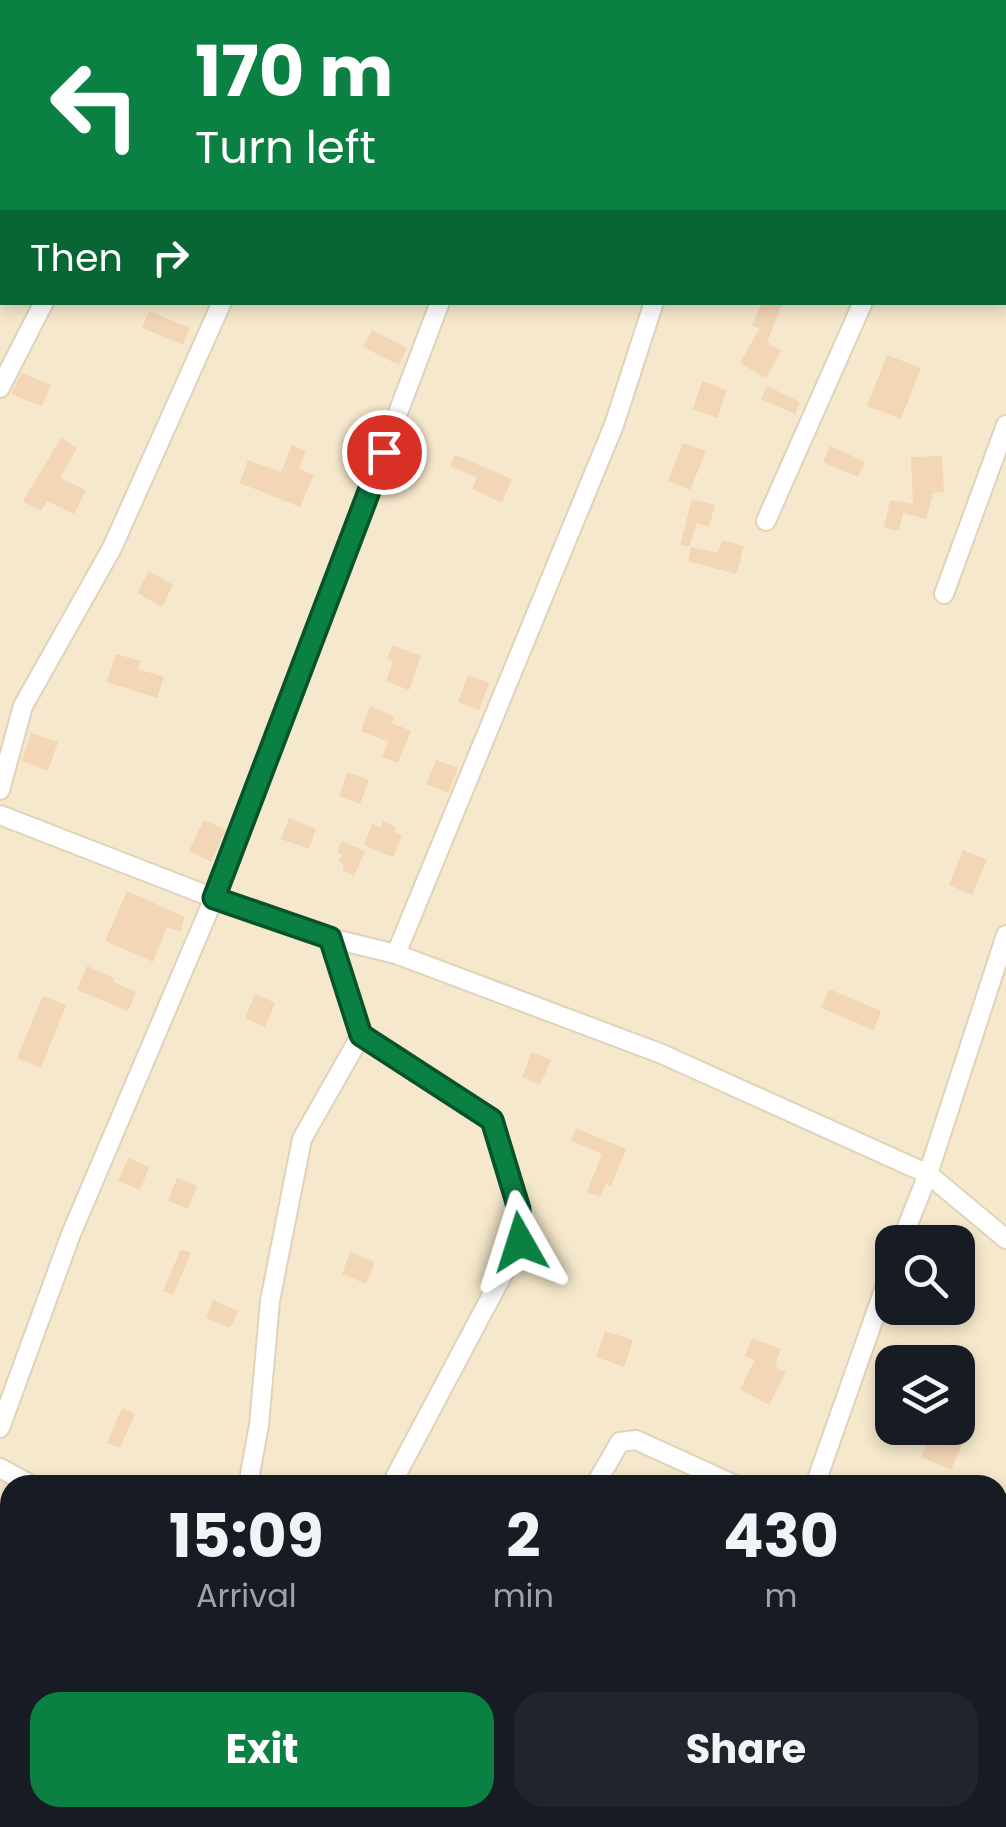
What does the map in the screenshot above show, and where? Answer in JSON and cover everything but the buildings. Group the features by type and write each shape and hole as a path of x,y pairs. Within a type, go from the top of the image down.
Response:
{"street":[{"path":"0,388 42,305"},
{"path":"0,790 23,706 112,548 221,305"},
{"path":"0,1428 71,1234 214,898 439,305"},
{"path":"396,954 614,425 653,305"},
{"path":"766,521 862,305"},
{"path":"944,594 1006,425"},
{"path":"0,815 214,898 330,938 396,954 662,1054 928,1174 1006,1239"},
{"path":"908,1225 1006,935"},
{"path":"330,938 361,1035 492,1120 519,1209 520,1242 397,1475"},
{"path":"250,1475 259,1425 270,1301 302,1139 361,1035"},
{"path":"819,1475 875,1315"},
{"path":"601,1475 620,1442 636,1440 714,1475"}],"shaded area":[{"path":"0,305 1006,305 1006,1475 0,1475"}],"route":[{"path":"384,452 214,898 330,938 361,1035 492,1120 519,1209 520,1242"}]}
